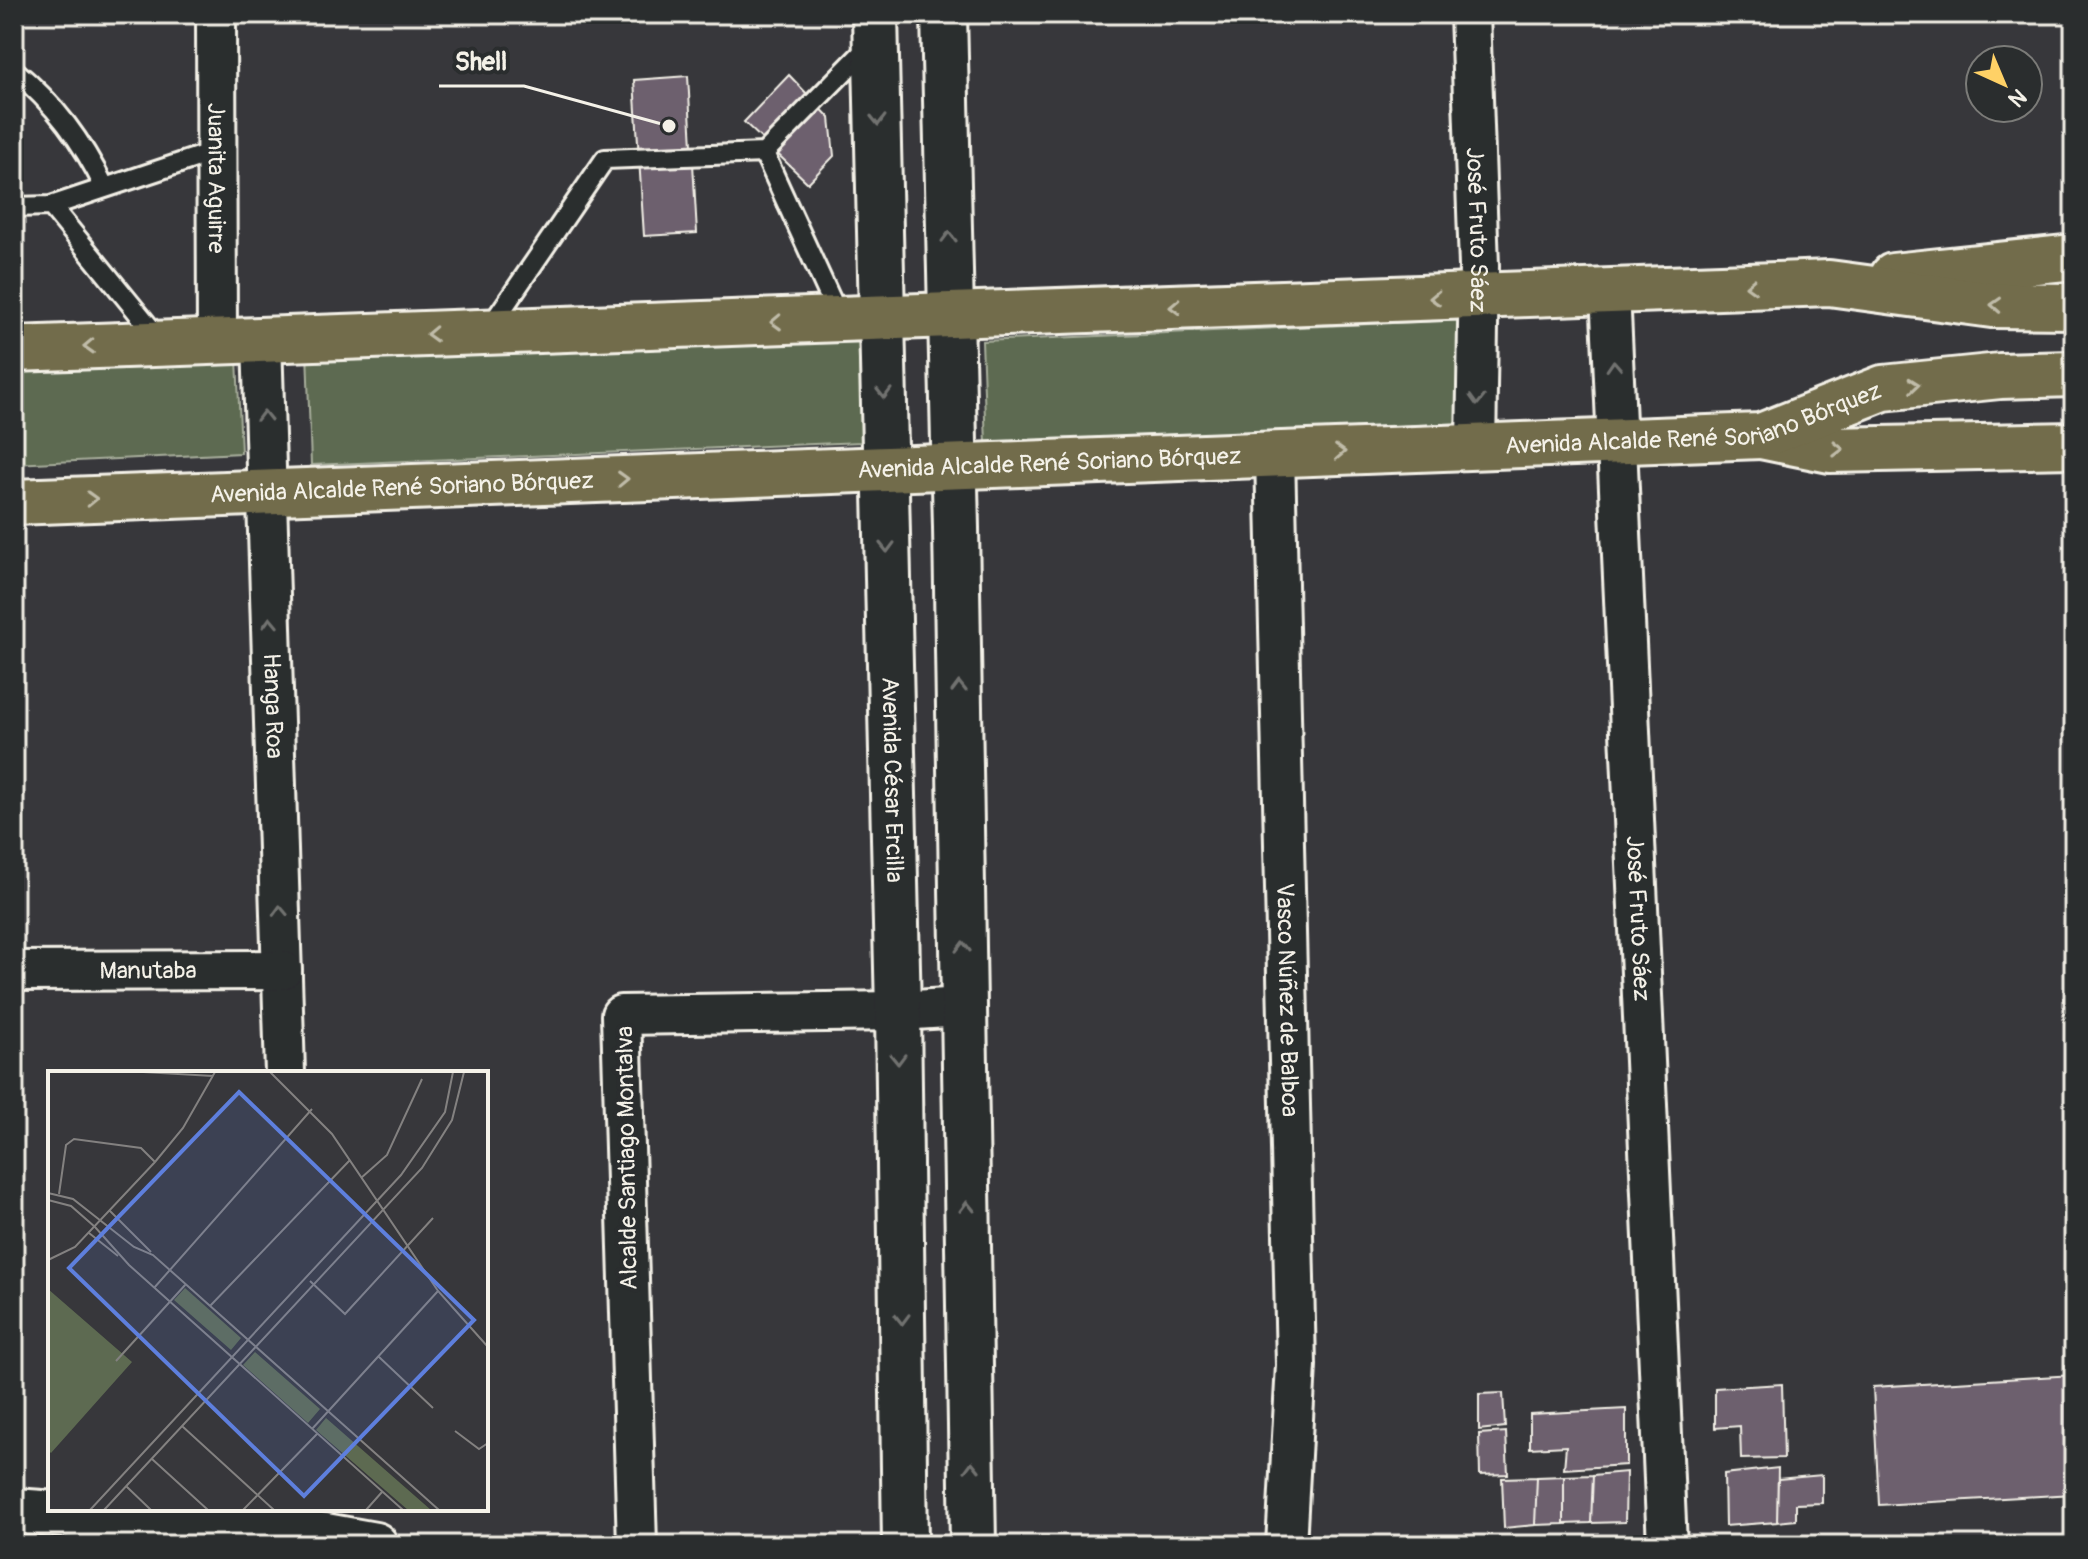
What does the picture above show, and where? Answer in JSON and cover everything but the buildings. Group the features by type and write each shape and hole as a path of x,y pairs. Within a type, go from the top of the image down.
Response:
{"main road":[{"path":"944,14 973,1545"},
{"name":"Avenida César Ercilla","path":"876,27 861,318 885,469 898,1011 905,1545"},
{"path":"14,349 1829,283 2074,257"},
{"path":"1829,283 1992,305 2074,306"},
{"name":"Avenida Alcalde René Soriano Bórquez","path":"14,502 1761,436 1883,388 2000,376 2074,374"},
{"path":"1761,436 1830,450 2074,445"},
{"path":"14,1511 297,1520 375,1545"}],"street":[{"name":"Juanita Aguirre","path":"216,14 217,343"},
{"name":"José Fruto Sáez","path":"1470,14 1479,296 1476,447"},
{"name":"José Fruto Sáez","path":"1610,291 1667,1545"},
{"name":"Hanga Roa","path":"262,340 285,1071"},
{"name":"Vasco Núñez de Balboa","path":"1275,454 1296,1365 1286,1545"},
{"name":"Manutaba","path":"14,971 282,970"},
{"name":"Alcalde Santiago Montalva","path":"637,1545 621,1015 898,1011 964,1007"}],"lane":[{"path":"487,332 605,159 764,153 876,27"},
{"path":"14,70 65,119 88,152 105,188"},
{"path":"14,207 51,206 216,151"},
{"path":"764,153 861,318"},
{"path":"51,206 164,344"}],"green space":[{"path":"1462,320 1466,423 986,444 982,341"},
{"path":"858,329 862,442 311,465 307,351"},
{"path":"237,357 241,453 14,464 14,367"}],"place":[{"name":"Shell","path":"669,126"}]}
